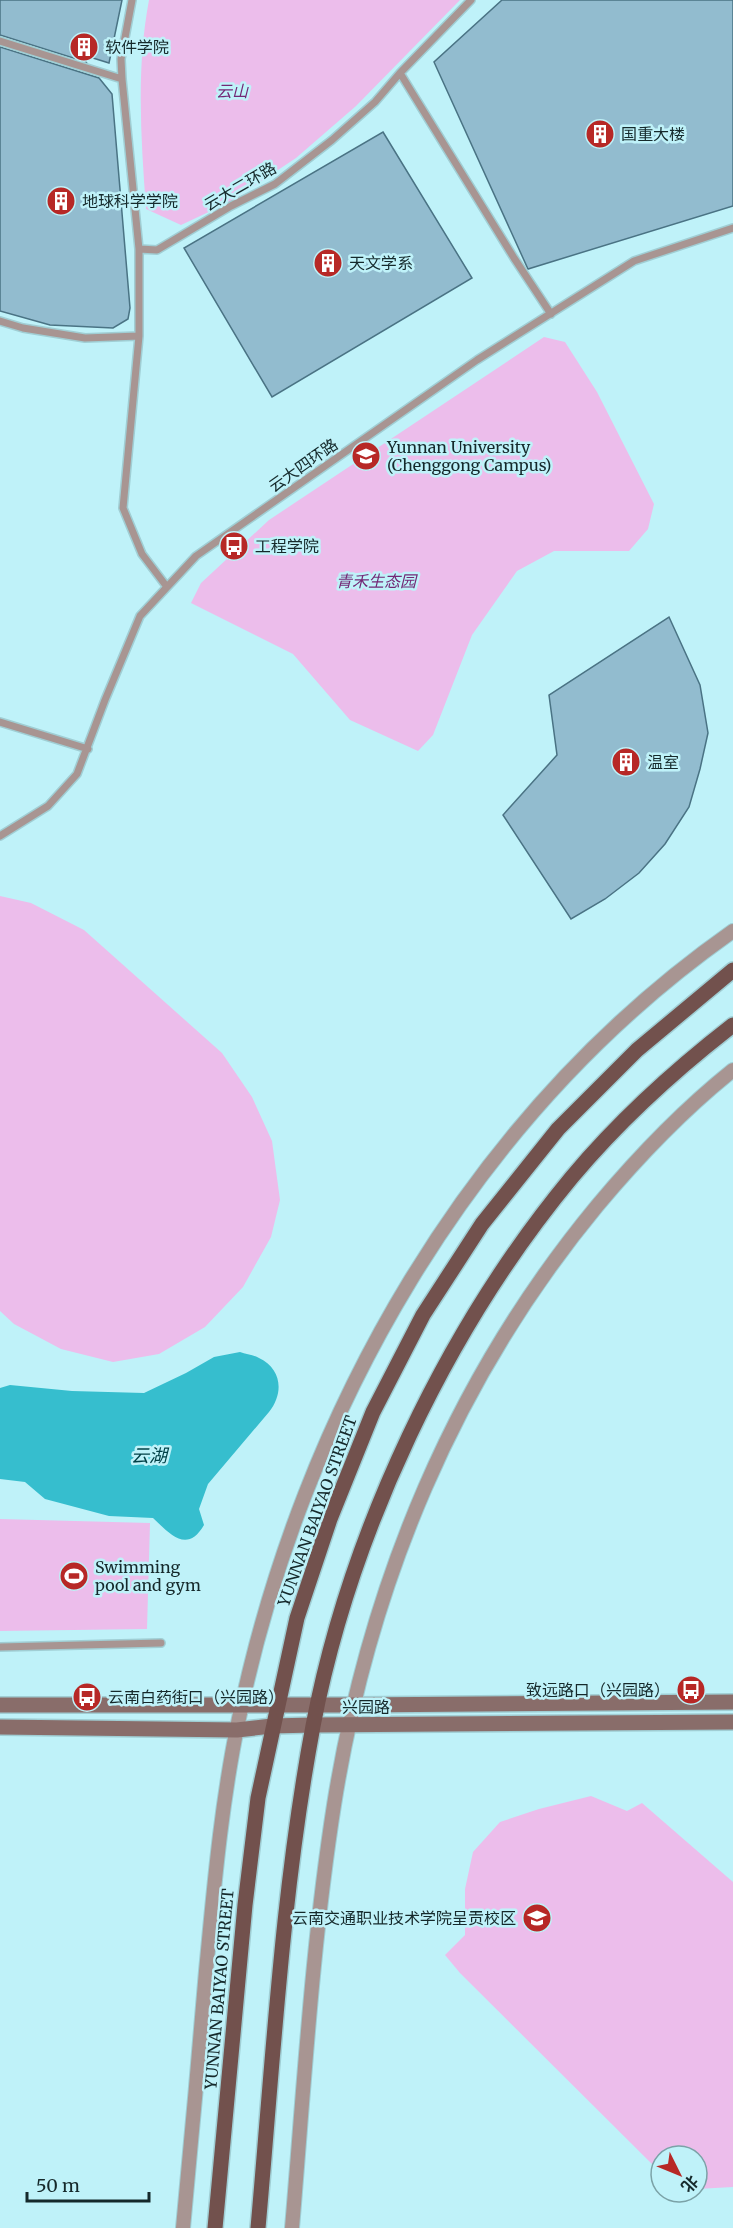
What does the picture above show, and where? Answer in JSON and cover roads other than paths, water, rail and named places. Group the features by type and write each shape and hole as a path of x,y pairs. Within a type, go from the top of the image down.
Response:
{"main road":[{"name":"YUNNAN BAIYAO STREET","path":"215,2228 245,1905 258,1798 297,1618 330,1519 373,1412 423,1315 482,1224 558,1129 636,1050 733,970"},
{"path":"258,2228 289,1889 300,1800 318,1705 336,1634 386,1487 426,1402 466,1327 519,1248 572,1177 636,1108 702,1049 733,1025"},
{"name":"兴园路","path":"0,1705 733,1702"},
{"name":"兴园路","path":"0,1727 237,1730 314,1725 733,1722"}],"street":[{"path":"183,2228 223,1807 242,1705 263,1624 288,1541 323,1451 366,1357 427,1253 491,1161 565,1076 646,998 733,931"},
{"path":"292,2228 322,1895 334,1803 366,1652 395,1559 420,1497 463,1407 507,1329 562,1249 634,1162 707,1090 733,1070"}],"lane":[{"path":"132,0 121,59 139,249 138,336 123,508 141,554 167,587"},
{"name":"云大二环路","path":"139,249 157,250 231,206 275,184 332,140 375,102 471,0"},
{"path":"0,42 122,79"},
{"path":"400,73 551,314"},
{"name":"云大四环路","path":"0,836 48,806 76,774 140,616 196,556 477,360 634,261 733,228"},
{"path":"0,321 23,328 85,338 138,336"},
{"path":"0,722 88,749"},
{"path":"0,1647 160,1643"}],"water":[{"name":"云湖","path":"240,1352 257,1357 272,1368 278,1382 277,1397 269,1412 208,1484 199,1509 204,1525 198,1534 191,1538 185,1540 172,1535 153,1518 109,1516 45,1499 25,1482 0,1479 0,1388 10,1385 72,1391 144,1393 214,1357"}],"place":[{"name":"软件学院","path":"84,47"},
{"name":"国重大楼","path":"600,134"},
{"name":"地球科学学院","path":"61,201"},
{"name":"天文学系","path":"328,263"},
{"name":"Yunnan University (Chenggong Campus)","path":"366,456"},
{"name":"工程学院","path":"234,546"},
{"name":"温室","path":"626,762"},
{"name":"Swimming pool and gym","path":"74,1576"},
{"name":"致远路口（兴园路）","path":"691,1690"},
{"name":"云南白药街口（兴园路）","path":"87,1697"},
{"name":"云南交通职业技术学院呈贡校区","path":"537,1918"}],"park label":[{"name":"云山","path":"232,91"},
{"name":"青禾生态园","path":"376,581"}]}
